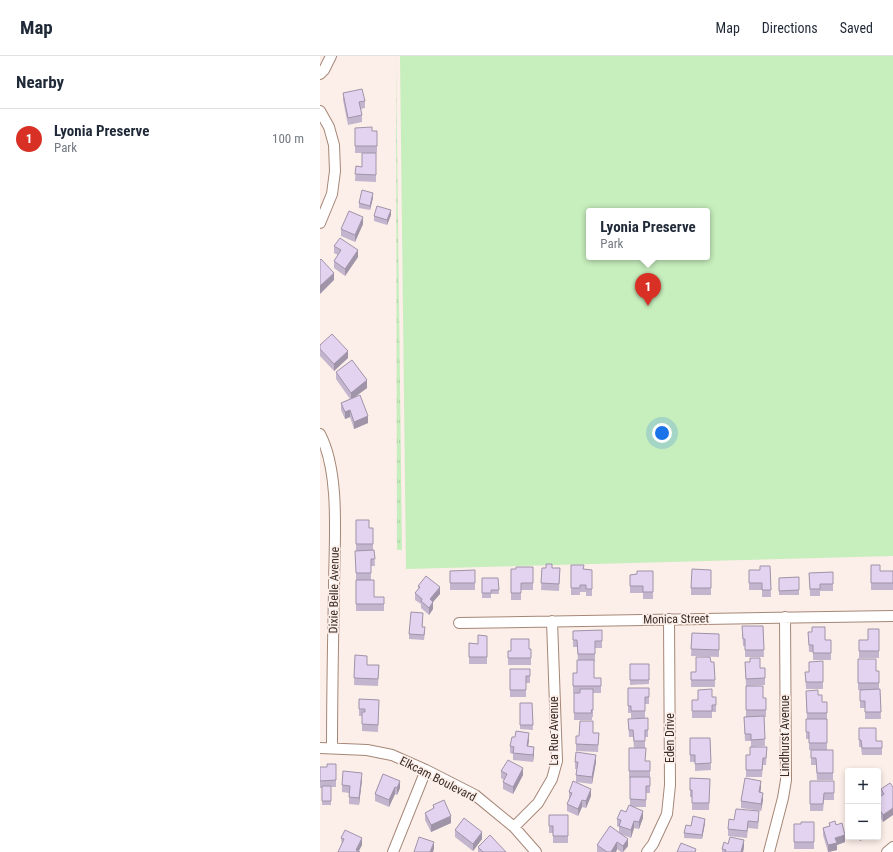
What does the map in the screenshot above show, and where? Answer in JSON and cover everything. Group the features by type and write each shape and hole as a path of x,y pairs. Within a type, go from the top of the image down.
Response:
{"street":[{"path":"320,74 324,70 331,56"},
{"path":"320,111 329,127 334,145 335,171 332,194 320,223"},
{"name":"Dixie Belle Avenue","path":"320,434 326,445 333,483 335,530 332,748"},
{"name":"Monica Street","path":"459,623 893,616"},
{"name":"Lindhurst Avenue","path":"769,852 783,798 786,780 785,617"},
{"name":"Eden Drive","path":"647,852 653,844 666,814 670,785 669,619"},
{"name":"La Rue Avenue","path":"514,827 538,803 552,779 557,760 552,621"},
{"name":"Elkcam Boulevard","path":"320,748 367,750 392,755 426,770 475,795 514,827 536,852"},
{"path":"393,852 426,770"},
{"path":"887,852 893,847"}],"green space":[{"path":"396,56 402,550 397,550"},
{"path":"400,56 893,56 893,556 406,569"}],"building":[{"path":"362,89 365,101 359,102 362,115 348,118 343,93"},
{"path":"372,127 372,131 377,131 377,146 355,146 355,128"},
{"path":"362,153 376,153 376,175 355,174 356,166 362,167"},
{"path":"362,190 373,193 370,206 359,203"},
{"path":"377,206 391,210 387,220 374,216"},
{"path":"349,211 363,217 355,235 341,229"},
{"path":"340,238 358,250 345,269 334,261 341,250 334,246"},
{"path":"321,259 334,273 320,286 320,260"},
{"path":"332,334 348,351 334,364 320,349 320,345"},
{"path":"352,360 367,380 351,393 336,372"},
{"path":"360,395 368,416 354,422 350,410 345,412 341,403"},
{"path":"356,520 369,520 369,528 373,528 373,544 356,544"},
{"path":"374,550 375,559 371,559 371,573 356,573 355,551"},
{"path":"546,564 552,564 552,568 560,568 559,584 541,583 542,568 546,568"},
{"path":"571,565 584,565 583,569 592,570 592,589 586,589 586,585 580,585 580,588 571,588"},
{"path":"871,565 880,565 880,571 893,571 893,583 871,583"},
{"path":"760,566 770,566 771,590 762,590 762,583 749,583 749,570 760,570"},
{"path":"516,567 533,567 533,583 521,583 521,593 511,593 511,569 516,569"},
{"path":"692,569 711,570 711,588 691,588"},
{"path":"475,570 475,583 450,583 450,571"},
{"path":"637,571 653,571 653,592 643,592 643,586 630,586 630,575 637,574"},
{"path":"833,572 833,584 820,584 820,589 810,589 809,573"},
{"path":"426,576 440,587 430,599 433,602 429,608 415,593 420,587 418,586"},
{"path":"799,577 799,590 779,591 779,578"},
{"path":"482,578 498,578 499,590 491,590 491,593 482,593"},
{"path":"356,580 374,580 374,597 384,597 384,604 356,604"},
{"path":"411,612 423,613 422,627 425,627 424,635 409,634"},
{"path":"742,626 763,626 764,650 745,650 745,639 743,639"},
{"path":"812,627 825,627 825,640 831,640 831,653 813,653 813,645 809,645 808,632 812,632"},
{"path":"868,629 879,629 879,651 859,651 859,640 868,640"},
{"path":"602,630 602,641 595,641 595,654 578,654 577,640 573,640 573,631"},
{"path":"692,633 719,634 719,650 691,649"},
{"path":"478,635 487,636 487,657 469,657 469,643 478,644"},
{"path":"511,639 529,639 531,658 508,658 508,651 511,651"},
{"path":"355,655 367,656 367,665 379,665 378,679 354,678"},
{"path":"696,657 710,657 711,662 714,662 715,680 691,680 691,672 696,672"},
{"path":"750,658 760,658 760,668 765,668 765,678 746,679 745,662 750,662"},
{"path":"858,659 876,659 876,671 879,671 879,683 858,683"},
{"path":"577,660 594,660 594,678 601,678 601,686 573,686 573,673 577,673"},
{"path":"823,661 823,682 806,682 805,672 809,672 809,662"},
{"path":"630,664 649,664 649,680 630,680"},
{"path":"510,669 530,669 530,676 526,676 526,690 510,690"},
{"path":"746,686 763,686 763,698 766,698 766,710 746,710"},
{"path":"628,688 649,688 649,697 645,697 645,711 631,711 631,706 628,706"},
{"path":"580,689 593,689 592,713 574,713 574,693 580,693"},
{"path":"712,689 712,697 716,697 716,705 712,705 712,711 692,711 692,700 698,700 698,690"},
{"path":"880,689 881,712 865,712 865,701 860,701 860,690"},
{"path":"818,690 818,695 822,695 822,702 827,702 827,713 807,713 806,691"},
{"path":"359,699 379,700 378,725 362,724 362,712 365,712 365,709 359,709"},
{"path":"520,703 532,703 533,725 520,725"},
{"path":"764,716 765,739 751,740 751,734 745,734 744,717"},
{"path":"648,718 648,730 645,730 645,741 634,741 633,730 629,730 628,719"},
{"path":"806,719 827,719 827,743 809,743 809,732 806,732"},
{"path":"580,721 593,721 593,733 599,733 598,745 576,744 576,736 579,736"},
{"path":"859,728 876,728 876,741 882,741 882,748 862,748 861,740 859,740"},
{"path":"516,731 529,733 527,746 534,747 533,755 513,753 514,747 510,746 512,737 515,737"},
{"path":"690,738 710,738 711,763 695,764 695,755 690,755"},
{"path":"750,747 767,747 766,758 763,758 762,770 746,770 746,755 750,755"},
{"path":"629,748 646,748 645,761 650,761 650,771 629,771"},
{"path":"811,750 833,750 833,773 817,773 816,758 811,758"},
{"path":"576,752 596,755 592,777 576,775 578,762 575,762"},
{"path":"508,760 523,768 513,787 503,782 507,774 501,771"},
{"path":"327,764 336,764 336,780 320,781 320,767 327,767"},
{"path":"343,771 362,773 359,798 349,797 350,786 342,785"},
{"path":"383,774 400,781 397,788 395,787 389,800 375,794"},
{"path":"630,777 650,777 650,786 646,786 646,800 630,799"},
{"path":"690,778 710,779 709,803 692,803"},
{"path":"745,778 761,781 759,792 763,793 761,804 741,801"},
{"path":"573,781 591,789 586,801 582,800 578,809 567,804 572,793 569,792"},
{"path":"810,781 834,781 834,793 824,793 823,804 810,804"},
{"path":"890,783 893,787 893,808 883,815 881,812 881,796 884,794 881,789"},
{"path":"322,786 331,786 331,801 322,801"},
{"path":"444,800 451,816 431,825 425,813 434,808 433,805"},
{"path":"629,805 643,811 639,822 634,821 631,830 619,826 621,820 617,819 621,810 626,812"},
{"path":"736,809 759,811 758,822 748,821 747,831 728,829 729,819 734,820"},
{"path":"549,815 568,815 568,836 553,836 553,826 549,826"},
{"path":"693,816 705,819 702,835 684,833 686,825 691,826"},
{"path":"464,818 482,832 473,844 455,830"},
{"path":"835,821 836,825 842,823 845,835 835,838 837,843 828,845 823,828 830,826 829,823"},
{"path":"801,822 814,822 814,842 794,842 794,824 801,824"},
{"path":"610,826 628,839 623,846 617,842 611,852 607,852 597,845"},
{"path":"345,830 362,838 356,850 360,852 338,852 344,839 341,838"},
{"path":"490,835 506,852 483,852 478,847"},
{"path":"419,837 434,842 430,852 414,852"},
{"path":"730,837 744,840 741,852 725,852 726,850 722,849 724,842 728,844"},
{"path":"681,843 696,849 695,852 677,852"}],"place":[{"name":"Lyonia Preserve","path":"648,306"}]}
